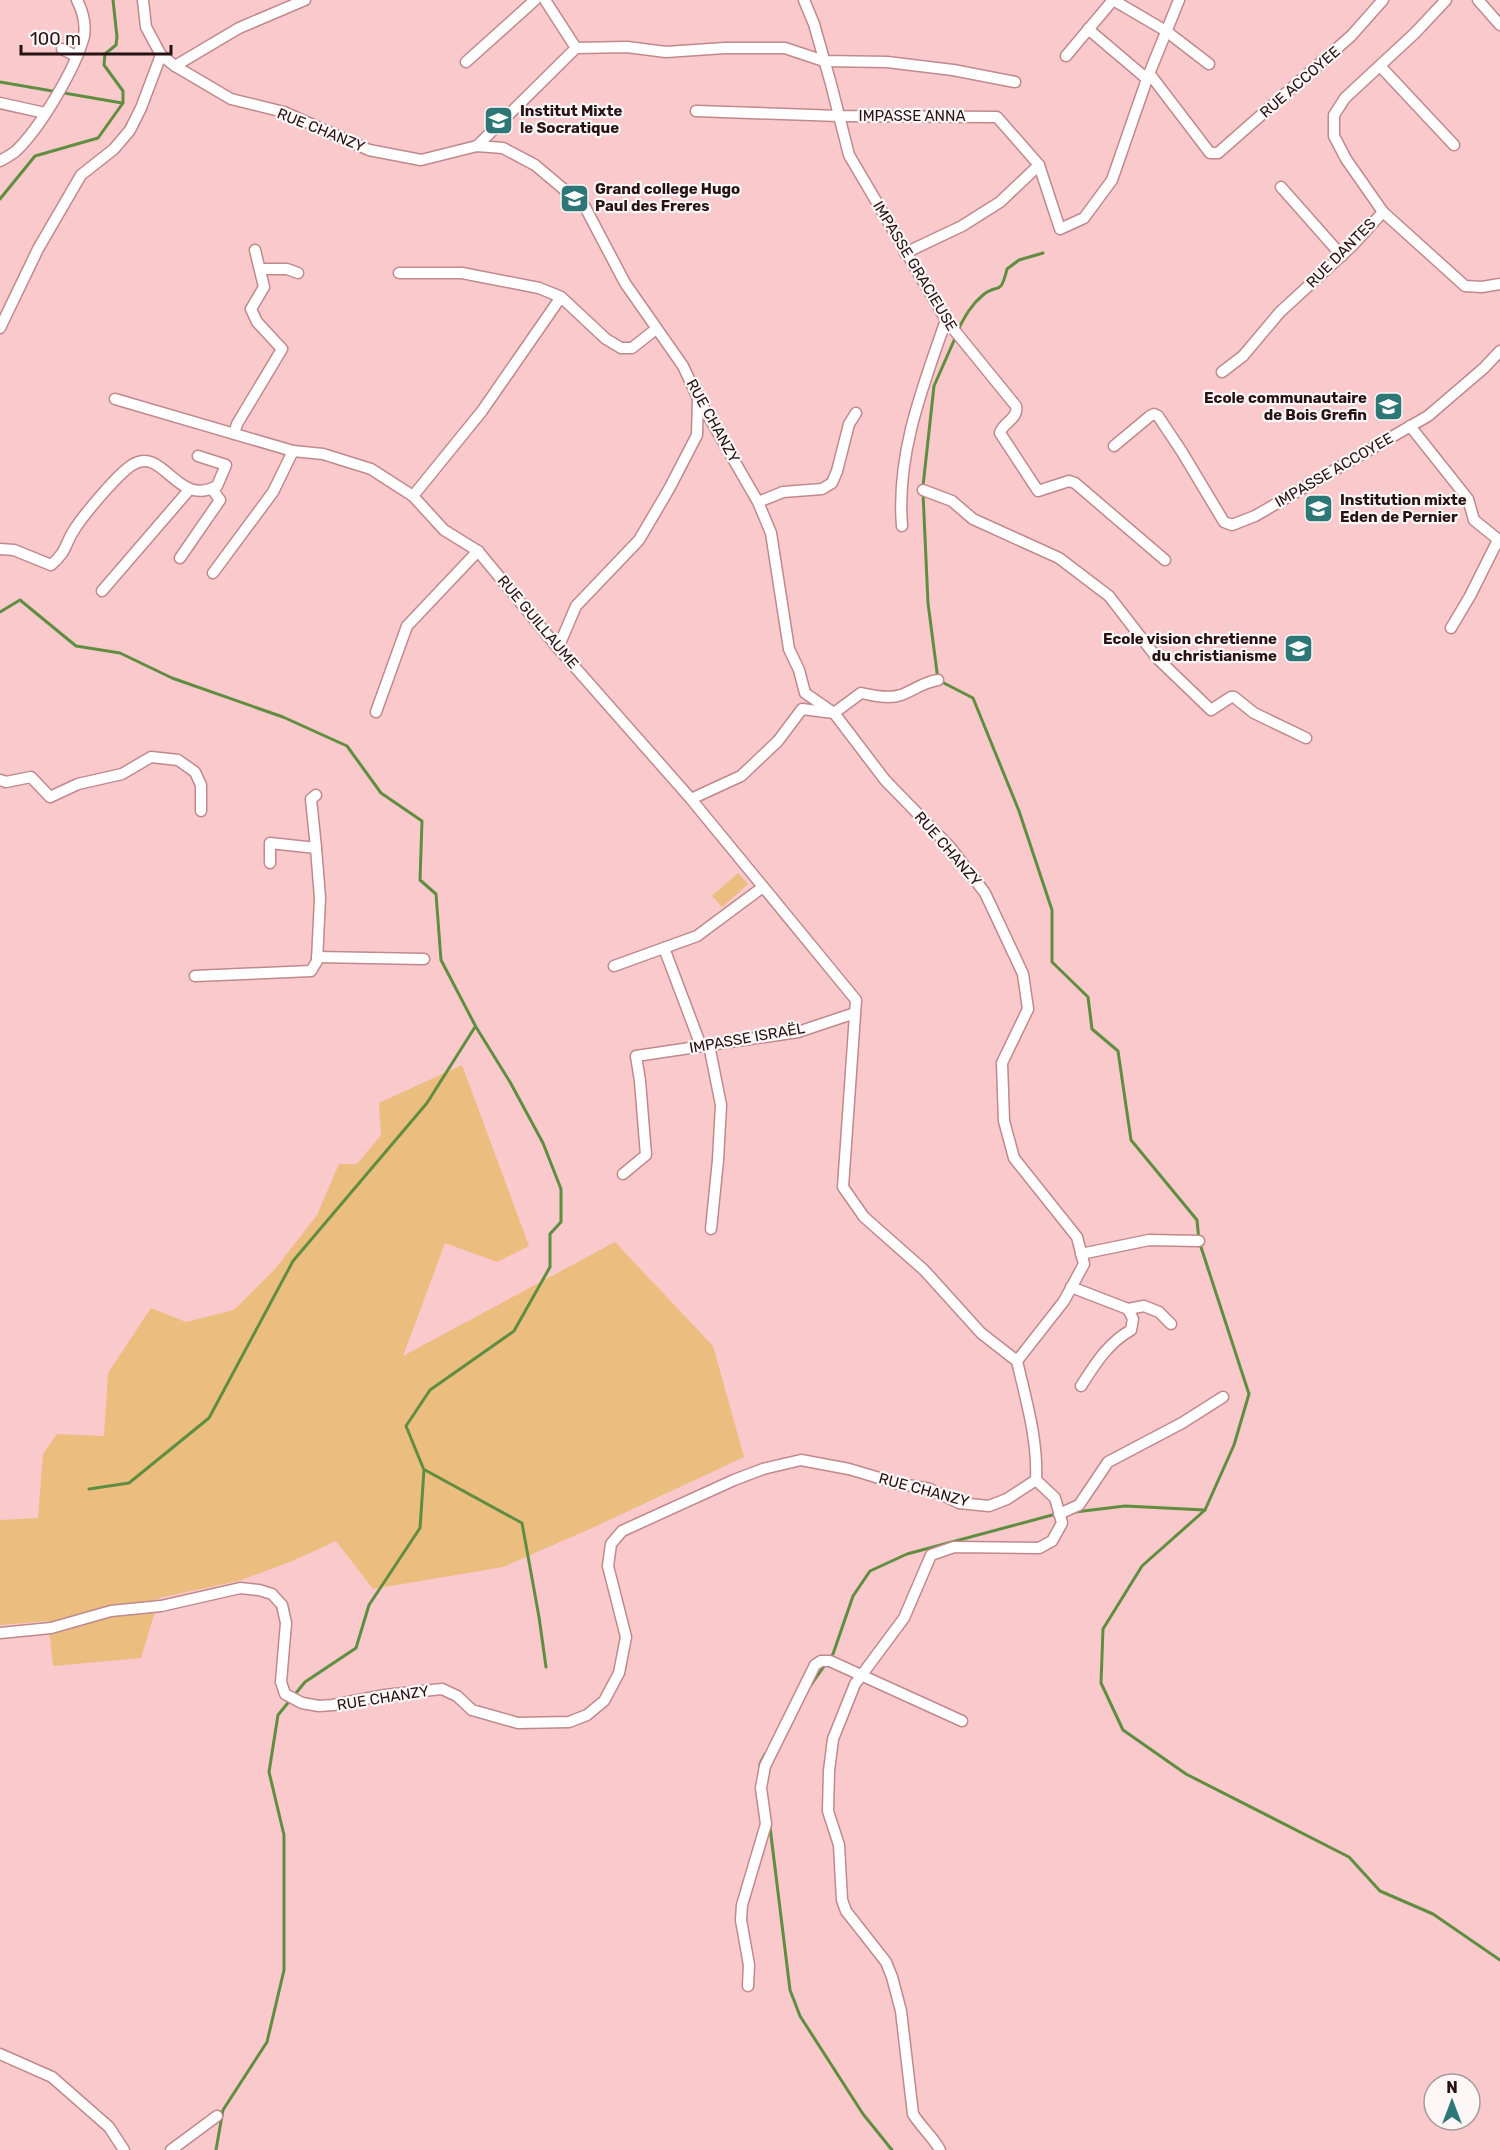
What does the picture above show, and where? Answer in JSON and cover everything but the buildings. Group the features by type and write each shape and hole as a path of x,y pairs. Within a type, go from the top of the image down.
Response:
{"street":[{"path":"0,161 15,152 52,104 76,57 84,34 82,10 77,0"},
{"path":"0,328 38,249 81,175 114,149 130,130 141,108 161,55 146,27 143,0"},
{"path":"175,66 239,28 304,0"},
{"path":"466,62 535,0"},
{"path":"545,0 576,48"},
{"name":"IMPASSE GRACIEUSE","path":"804,0 814,24 849,155 946,320 1016,406 1016,415 1001,429 1000,434 1038,491 1069,481 1076,483 1165,560"},
{"path":"1066,57 1113,0 1166,31 1209,64"},
{"path":"1088,29 1148,76 1179,0"},
{"name":"RUE ACCOYEE","path":"1148,76 1210,153 1218,153 1351,36 1383,0"},
{"path":"1383,212 1346,159 1334,135 1334,115 1345,99 1446,0"},
{"path":"1478,0 1500,25"},
{"path":"477,146 576,48 627,47 666,52 726,48 785,48 824,61 887,62 952,70 1015,82"},
{"path":"62,49 76,57"},
{"name":"RUE CHANZY","path":"161,55 175,66 231,99 284,112 369,150 421,160 477,146 503,148 535,165 585,207 625,283 683,366 698,398 758,502 771,533 789,649 799,670 805,693 834,713 885,780 950,847 986,892 1023,974 1028,1009 1002,1063 1004,1121 1014,1158 1077,1237 1081,1254"},
{"path":"1380,66 1454,145"},
{"name":"IMPASSE ANNA","path":"696,111 839,116 997,117 1039,165 1060,229 1084,218 1112,180 1148,76"},
{"path":"0,103 45,113"},
{"path":"905,252 962,226 1000,202 1039,165"},
{"path":"1281,187 1342,255"},
{"name":"RUE DANTES","path":"1222,372 1243,356 1280,312 1342,255 1383,212 1465,286 1482,287 1500,284"},
{"path":"234,434 237,424 282,349 257,322 251,309 264,287 255,250"},
{"path":"260,269 286,269 298,273"},
{"path":"399,273 462,273 539,288 561,297 606,339 621,348 632,348 656,329"},
{"path":"413,496 482,411 561,297"},
{"path":"902,526 902,488 915,407 946,320"},
{"name":"IMPASSE ACCOYEE","path":"1114,446 1154,414 1158,416 1224,522 1232,525 1255,516 1428,416 1484,368 1500,351"},
{"path":"558,648 576,606 639,540 669,489 696,435 698,398"},
{"name":"RUE GUILLAUME","path":"115,399 293,451 323,454 371,470 413,496 444,530 477,551 558,648 691,799 856,1000 855,1013"},
{"path":"758,502 783,492 822,489 832,483 847,431 856,412"},
{"path":"1410,426 1467,499 1474,520 1499,540 1451,628"},
{"path":"213,573 273,492 293,451"},
{"path":"0,549 14,550 51,565 62,556 75,528 119,476 133,464 151,462 189,490 198,492 217,486 226,465 198,456"},
{"path":"180,558 220,500 212,489"},
{"path":"102,591 189,490"},
{"path":"923,490 952,501 973,519 1059,558 1109,596 1157,658 1211,710 1234,697 1254,713 1306,738"},
{"path":"376,712 407,627 477,551"},
{"path":"691,799 741,776 778,741 802,709 834,713 861,693 877,697 900,695 926,681 938,680"},
{"path":"0,780 6,782 31,777 50,797 78,784 122,774 151,757 178,760 195,772 201,785 201,811"},
{"path":"195,976 311,971 316,965 320,898 311,799 316,795"},
{"path":"270,863 270,843 316,848"},
{"path":"614,966 697,936 764,887"},
{"path":"664,948 705,1046 721,1105 711,1228"},
{"path":"317,957 424,959"},
{"path":"855,1013 843,1187 864,1217 924,1270 981,1333 1017,1362 1032,1425 1037,1466 1036,1480 1055,1498 1062,1523 1052,1541 1039,1548 954,1547 931,1555 904,1618 855,1684 833,1739 828,1811 838,1845 842,1900 846,1911 886,1962 892,1977 901,2011 913,2114 940,2150"},
{"name":"IMPASSE ISRAËL","path":"623,1174 646,1155 636,1056 798,1032 855,1013"},
{"path":"1017,1362 1064,1301 1084,1264 1081,1254 1149,1240 1199,1241"},
{"path":"1071,1287 1128,1309 1144,1306 1159,1312 1171,1324"},
{"path":"1081,1386 1103,1353 1119,1336 1131,1330 1133,1319 1128,1309"},
{"path":"1059,1514 1079,1505 1108,1462 1182,1423 1223,1398"},
{"name":"RUE CHANZY","path":"0,1633 51,1628 111,1611 161,1606 240,1588 259,1590 272,1594 282,1605 286,1623 280,1682 285,1694 302,1703 320,1706 333,1705 385,1695 442,1689 457,1696 472,1710 518,1723 569,1722 587,1714 604,1701 619,1673 626,1637 608,1566 611,1544 622,1531 734,1480 764,1469 801,1460 849,1469 930,1490 959,1503 989,1506 1007,1499 1036,1480"},
{"path":"748,1986 749,1965 742,1912 766,1824 761,1788 765,1766 818,1662 830,1661 962,1721"},
{"path":"0,2054 52,2077 109,2127 124,2150"},
{"path":"171,2150 217,2116"}],"shaded area":[{"path":"738,873 748,884 722,907 712,896"},
{"path":"462,1065 529,1246 497,1262 445,1243 403,1356 615,1242 713,1346 744,1457 503,1567 373,1589 336,1541 290,1562 238,1581 159,1598 141,1658 53,1666 48,1621 0,1625 0,1520 38,1518 43,1454 57,1434 104,1436 108,1373 151,1308 186,1322 234,1310 276,1268 317,1215 339,1164 357,1164 381,1135 379,1103"}],"waterway":[{"path":"0,199 35,156 98,138 123,103 123,91 104,65 105,54 116,45 113,0"},
{"path":"0,82 122,103"},
{"path":"958,330 979,299 988,291 1000,287 1007,269 1019,260 1043,253"},
{"path":"923,486 934,386 956,336"},
{"path":"923,493 928,603 938,680 973,698 1019,811 1052,910 1052,962 1088,997 1092,1029 1118,1051 1131,1140 1197,1220 1199,1241 1249,1394 1234,1445 1205,1510 1125,1506 1075,1512"},
{"path":"0,612 20,600 76,646 120,653 172,678 283,717 347,746 381,793 422,821 420,880 436,894 441,960 476,1027 510,1082 543,1143 561,1189 561,1222 550,1234 550,1267 514,1331 430,1390 406,1426 424,1470 420,1528 369,1605 356,1648 305,1682 278,1715 269,1772 284,1835 284,1970 267,2042 223,2110 216,2150"},
{"path":"89,1489 129,1483 209,1418 293,1261 427,1103 475,1027"},
{"path":"425,1470 522,1523 546,1667"},
{"path":"1205,1510 1142,1566 1103,1629 1101,1683 1123,1730 1186,1774 1349,1857 1380,1891 1433,1914 1500,1960"},
{"path":"829,1659 833,1654 853,1596 870,1571 907,1554 1056,1514"},
{"path":"808,1689 825,1665"},
{"path":"760,1767 765,1754"},
{"path":"770,1827 790,1990 800,2016 863,2114 892,2150"}],"place":[{"name":"Institut Mixte le Socratique","path":"499,120"},
{"name":"Grand college Hugo Paul des Freres","path":"574,198"},
{"name":"Ecole communautaire de Bois Grefin","path":"1388,407"},
{"name":"Institution mixte Eden de Pernier","path":"1319,509"},
{"name":"Ecole vision chretienne du christianisme","path":"1298,648"}]}
